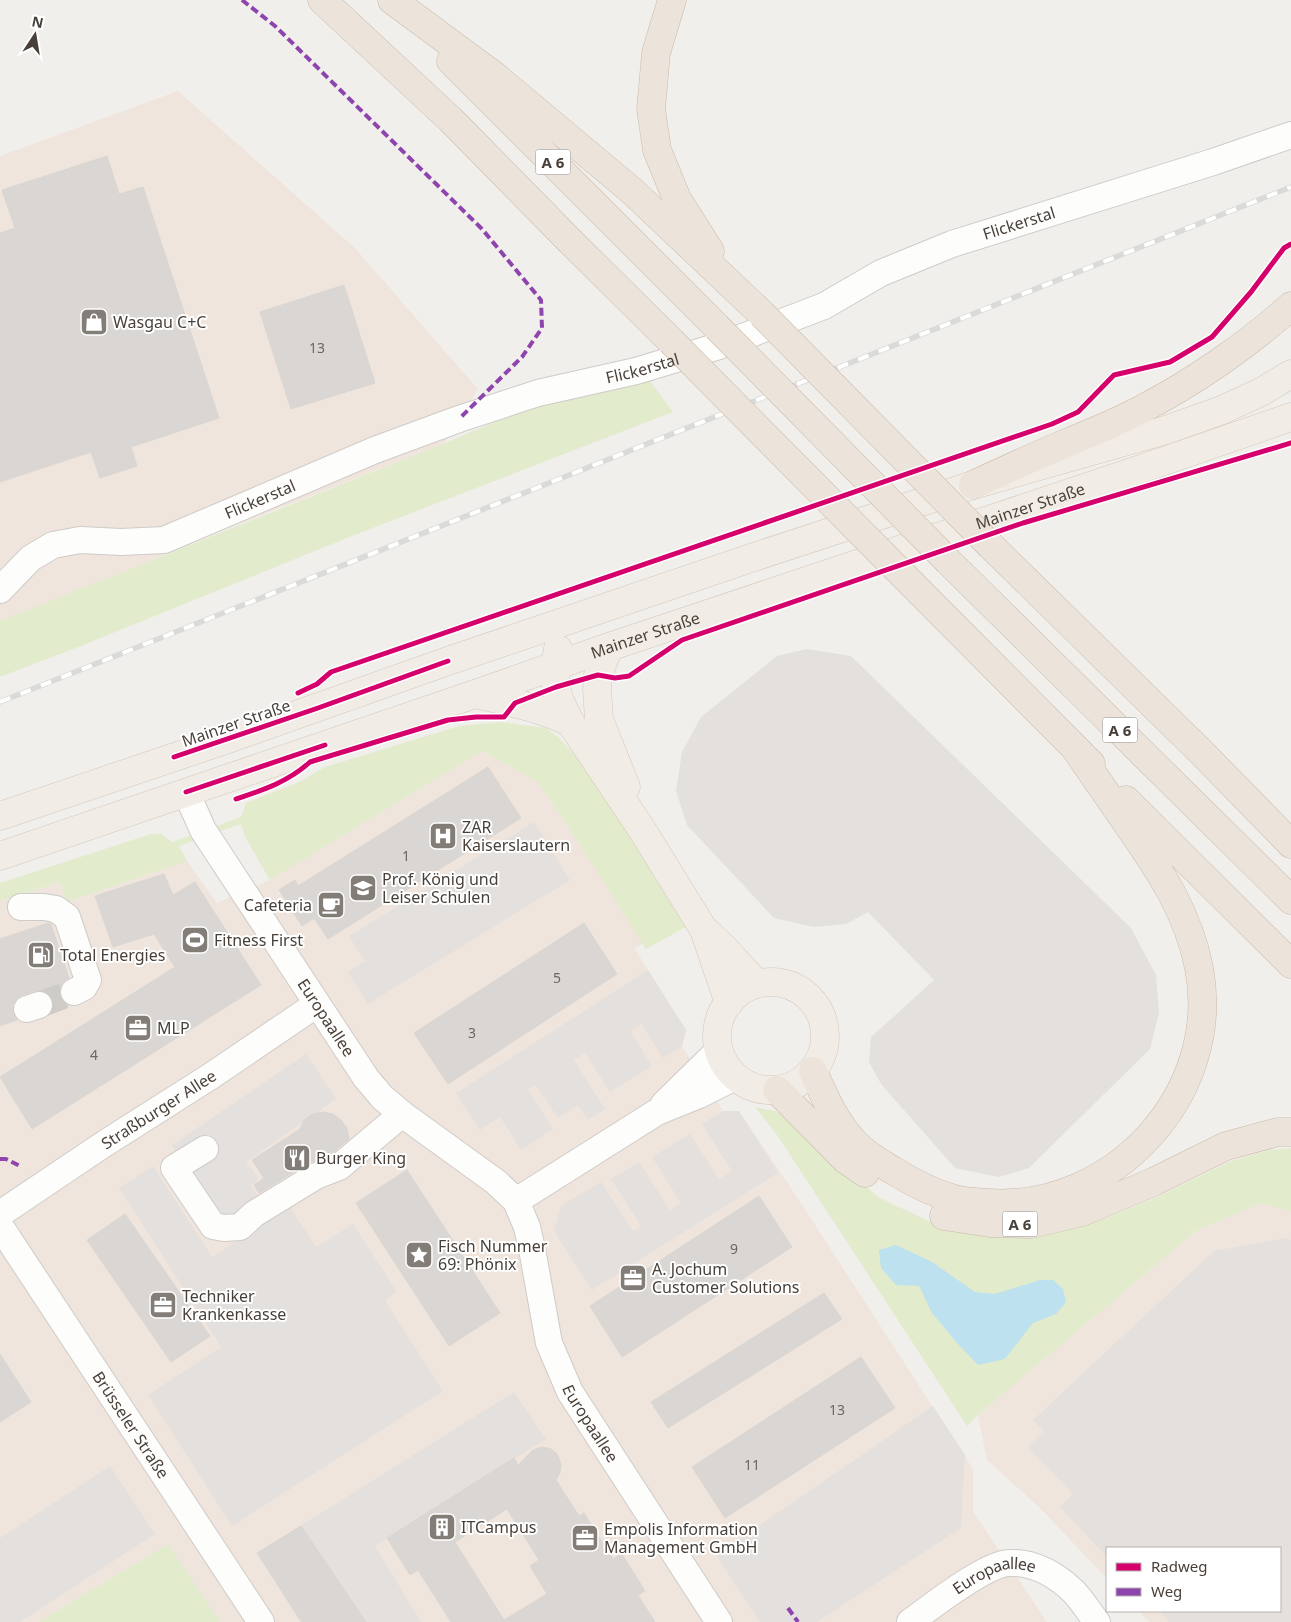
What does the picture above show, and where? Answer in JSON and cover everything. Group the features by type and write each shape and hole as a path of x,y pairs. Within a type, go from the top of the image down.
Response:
{"highway":[{"name":"A 6","path":"322,0 451,120 1291,964"},
{"name":"A 6","path":"386,0 488,97 948,561 1291,900"},
{"name":"A 6","path":"392,0 496,77 632,191 732,287"},
{"path":"672,0 656,53 651,109 657,150 677,199 732,287 762,314 991,546 1291,844"},
{"path":"973,485 1113,424 1145,408 1210,368 1291,306"},
{"path":"813,1071 824,1096 838,1120 856,1144 914,1184 952,1198 975,1202 1005,1204 1036,1201 1087,1184 1119,1165 1162,1122 1176,1100 1189,1073 1199,1039 1202,1006 1199,969 1189,930 1172,891 1077,751"},
{"path":"1223,776 1271,806 1291,816"},
{"name":"A 6","path":"777,1090 845,1159 893,1193 945,1216 990,1223 1031,1224 1082,1212 1153,1182 1226,1146 1278,1132 1291,1132"}],"main road":[{"name":"Mainzer Straße","path":"0,816 751,558 973,485 1175,427 1222,410 1261,392 1291,374"},
{"name":"Mainzer Straße","path":"0,856 609,647 1291,417"},
{"path":"574,619 564,633 559,645 555,666 556,687 559,699 570,722 641,828 704,930 728,1003"},
{"path":"609,647 598,675 599,719 641,828"},
{"path":"475,694 552,714 570,722"},
{"path":"174,757 186,792"},
{"path":"704,930 724,948 757,984"},
{"path":"775,982 792,986 807,996 818,1010 824,1025 825,1041 822,1057 813,1071 803,1081 777,1090 755,1088 735,1077 725,1065 719,1050 717,1034 720,1018 728,1003 742,991 757,984 775,982"}],"street":[{"name":"Flickerstal","path":"0,590 31,558 53,545 80,540 121,542 164,540 375,450 459,419 538,392 636,371 719,346 824,306 881,273 952,244 1213,162 1291,135"},
{"name":"Europaallee","path":"186,792 204,830 366,1078 382,1097 402,1114 496,1182 516,1201 534,1256 549,1343 570,1392 719,1622"},
{"path":"21,907 56,909 67,917 88,980 84,987 74,992"},
{"name":"Straßburger Allee","path":"0,1214 317,1004"},
{"path":"657,1112 719,1050"},
{"path":"516,1201 657,1112 699,1095 735,1077"},
{"path":"205,1149 174,1168 213,1226 224,1228 240,1227 254,1214 308,1181 339,1167 402,1114"},
{"name":"Brüsseler Straße","path":"0,1226 261,1622"},
{"name":"Europaallee","path":"910,1622 970,1580 990,1569 1007,1563 1033,1565 1053,1575 1074,1592 1097,1622"}],"shaded area":[{"path":"178,91 355,248 478,389 445,443 219,532 0,623 0,156"},
{"path":"807,649 851,656 1131,928 1156,975 1159,1012 1150,1049 1029,1168 999,1177 955,1168 881,1084 869,1062 871,1037 934,980 868,912 846,924 814,927 774,918 687,825 676,791 682,752 701,717 777,656"},
{"path":"482,751 538,782 569,828 643,943 635,949 686,1030 682,1046 723,1111 739,1111 799,1200 973,1469 973,1511 1047,1622 220,1622 168,1544 38,1622 0,1622 0,901 60,882 67,902 187,861 217,903 270,880"},
{"path":"534,822 570,880 368,1004 348,972 365,961 349,936"},
{"path":"648,970 686,1030 682,1046 663,1058 641,1024 630,1031 652,1066 610,1092 585,1053 574,1060 605,1109 588,1120 578,1105 558,1118 536,1085 528,1090 553,1129 521,1150 500,1117 480,1130 456,1093"},
{"path":"306,1054 336,1099 246,1162 259,1179 251,1185 263,1205 233,1224 216,1218 172,1145"},
{"path":"723,1111 739,1111 778,1173 592,1290 554,1231 561,1206 601,1182 633,1231 641,1226 611,1179 639,1162 670,1210 681,1203 652,1157 690,1134 719,1179 732,1171 702,1124"},
{"path":"153,1166 212,1257 290,1207 316,1247 353,1224 397,1292 385,1301 443,1391 232,1526 148,1395 221,1347 119,1188"},
{"path":"1261,1203 1291,1212 1291,1622 1149,1622 1139,1612 1281,1612 1281,1547 1106,1547 1106,1578 1041,1509 987,1460 978,1415 1196,1231"},
{"path":"1286,1238 1291,1240 1291,1622 1169,1622 1160,1612 1281,1612 1281,1547 1106,1547 1106,1556 1060,1507 1073,1494 1028,1447 1044,1431 1033,1420 1214,1251"},
{"path":"514,1392 546,1439 375,1546 421,1622 300,1622 257,1553"},
{"path":"933,1406 965,1455 961,1528 817,1622 760,1622 716,1555"},
{"path":"110,1466 155,1534 20,1622 0,1622 0,1538"}],"green space":[{"path":"647,377 673,412 352,536 0,677 0,621 528,408"},
{"path":"500,722 546,728 558,737 583,764 622,820 686,927 646,949 538,782 482,751 270,880 245,837 241,824 179,846 187,861 67,902 60,882 0,901 0,883 151,834 162,834 172,842 241,817 246,803 299,782 325,767 459,726"},
{"path":"755,1107 775,1111 795,1122 878,1197 935,1224 1039,1235 1101,1220 1159,1196 1231,1161 1269,1150 1291,1148 1291,1212 1261,1203 1196,1231 967,1426 777,1135"},
{"path":"168,1544 220,1622 38,1622"}],"water":[{"path":"896,1245 932,1262 975,1292 995,1294 1040,1280 1053,1280 1063,1289 1066,1302 1056,1314 1033,1323 1005,1359 978,1365 932,1313 919,1286 896,1285 881,1268 879,1250"}],"building":[{"name":"Wasgau C+C","path":"107,156 119,194 143,187 219,418 131,447 137,466 100,478 91,452 0,482 0,233 15,228 2,190"},
{"path":"344,285 375,383 291,409 260,312"},
{"path":"488,767 521,818 328,939 314,918 302,926 279,890 295,880 298,886"},
{"path":"164,874 173,895 195,882 261,985 32,1129 0,1077 175,967 154,934 113,947 95,896"},
{"path":"48,923 51,924 69,978 62,983 59,992 61,999 69,1006 52,1011 54,1008 53,1001 49,994 42,990 34,991 16,999 12,1006 17,1020 0,1026 0,939"},
{"path":"584,923 617,974 448,1084 414,1033"},
{"name":"Burger King","path":"323,1112 333,1114 341,1120 347,1128 349,1139 331,1154 308,1163 259,1193 254,1185 264,1178 252,1160 300,1129 304,1120 313,1114"},
{"path":"407,1170 500,1313 449,1346 356,1203"},
{"path":"759,1196 792,1247 622,1357 590,1306"},
{"path":"125,1214 210,1336 171,1362 87,1240"},
{"path":"824,1293 842,1319 668,1428 651,1402"},
{"path":"0,1354 31,1402 0,1422"},
{"path":"861,1357 895,1408 725,1518 692,1467"},
{"name":"ITCampus","path":"542,1447 551,1449 557,1454 561,1464 560,1473 556,1480 579,1516 584,1513 613,1559 622,1554 645,1591 638,1595 655,1622 451,1622 418,1570 410,1575 387,1538 514,1458 518,1465 533,1450","holes":["507,1509 539,1560 530,1566 547,1594 504,1620 455,1542"]},
{"path":"301,1526 366,1622 302,1622 257,1553"}],"tunnel":[{"path":"39,1005 74,992"}],"railway":[{"path":"0,702 1291,187"}],"marked path":[{"path":"242,0 275,26 482,229 541,300 542,328 522,357 459,419"},
{"path":"0,1159 6,1159 20,1166"},
{"path":"788,1608 798,1622"}],"cycle path":[{"path":"298,693 317,684 331,672 1052,424 1078,412 1114,375 1170,362 1212,337 1251,292 1284,248 1291,244"},
{"path":"236,799 284,780 310,762 448,720 504,717 515,703 556,687 598,675 615,678 629,676 682,640 1023,523 1291,443"},
{"path":"174,757 448,661"},
{"path":"186,792 325,745"}],"place":[{"name":"Wasgau C+C","path":"94,322"},
{"name":"ZAR Kaiserslautern","path":"443,836"},
{"name":"Prof. König und Leiser Schulen","path":"363,888"},
{"name":"Cafeteria","path":"331,905"},
{"name":"Fitness First","path":"195,940"},
{"name":"Total Energies","path":"41,955"},
{"name":"MLP","path":"138,1028"},
{"name":"Burger King","path":"297,1158"},
{"name":"Fisch Nummer 69: Phönix","path":"419,1255"},
{"name":"A. Jochum Customer Solutions","path":"633,1278"},
{"name":"Techniker Krankenkasse","path":"163,1305"},
{"name":"ITCampus","path":"442,1527"},
{"name":"Empolis Information Management GmbH","path":"585,1538"}]}
